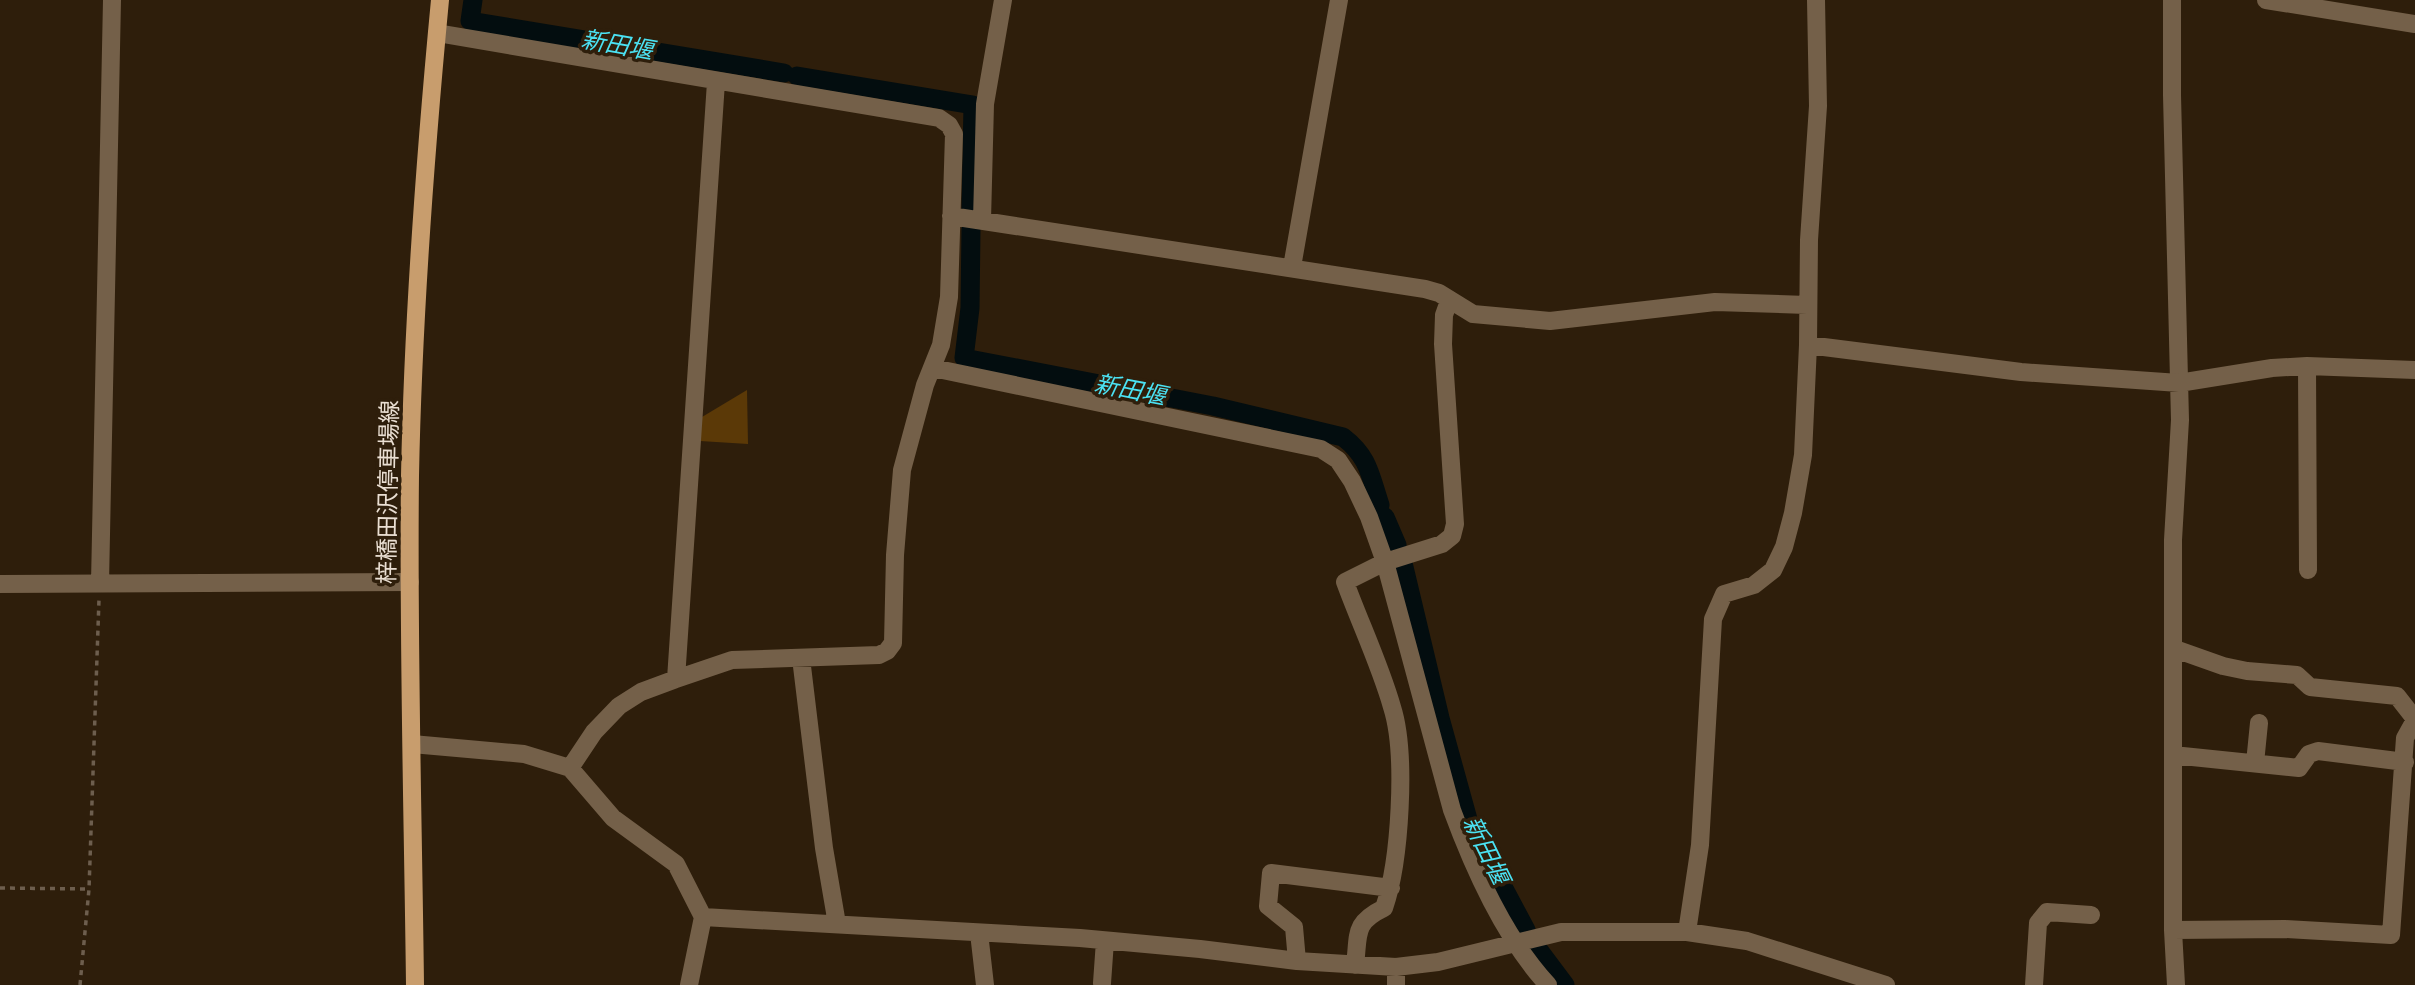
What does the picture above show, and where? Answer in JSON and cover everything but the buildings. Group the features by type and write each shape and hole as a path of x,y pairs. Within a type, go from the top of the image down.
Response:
{"main road":[{"name":"梓橋田沢停車場線","path":"415,985 410,475 427,142 440,0"}],"street":[{"path":"100,583 112,0"},
{"path":"982,220 985,104 1003,0"},
{"path":"1292,267 1339,0"},
{"path":"1687,932 1700,845 1713,619 1724,594 1754,585 1773,570 1784,547 1793,513 1803,455 1807,305 1818,106 1816,0"},
{"path":"2172,0 2180,420 2174,540 2173,930 2176,985"},
{"path":"2266,0 2415,24"},
{"path":"437,33 939,118 949,125 954,134 949,297 941,345 925,386 902,470 892,643 887,651 879,655 732,660 640,692 619,706 594,732 570,768"},
{"path":"676,679 716,82"},
{"path":"951,216 1425,289 1439,293 1473,314 1550,321 1715,302 1807,305"},
{"path":"1355,965 1360,924 1367,916 1384,908 1391,888 1399,796 1398,734 1393,708 1345,582 1385,562 1442,544 1452,536 1455,524 1443,344 1444,315 1449,301"},
{"path":"1808,345 2021,372 2179,383 2272,368 2307,366 2415,370"},
{"path":"2307,366 2308,570"},
{"path":"933,368 1321,449 1338,460 1353,481 1385,562 1452,810 1466,847 1515,942 1548,985"},
{"path":"0,584 411,582"},
{"path":"2173,930 2285,929 2391,935 2405,738 2415,719 2397,696 2310,687 2297,676 2222,666 2175,649"},
{"path":"802,658 824,848 837,924"},
{"path":"2255,763 2259,723"},
{"path":"412,744 524,754 570,768 613,818 676,864 703,917 689,985"},
{"path":"2173,755 2299,768 2309,754 2318,751 2405,762"},
{"path":"1297,961 1294,927 1268,906 1271,873 1391,888"},
{"path":"2034,985 2038,923 2047,912 2091,915"},
{"path":"703,917 1200,949 1355,965 1396,976 1438,962 1561,932 1687,932 1747,941 1886,985"},
{"path":"979,933 985,985"},
{"path":"1102,983 1105,941"}],"path":[{"path":"80,985 89,890 100,583"},
{"path":"0,888 89,890"}],"shaded area":[{"path":"747,390 748,444 700,441 702,417"}],"waterway":[{"name":"新田堰","path":"473,0 470,21 784,73"},
{"name":"新田堰","path":"797,76 973,105 971,209"},
{"name":"新田堰","path":"971,229 970,308 964,358 1213,406 1343,437 1363,459 1380,505"},
{"name":"新田堰","path":"1385,517 1397,545"},
{"name":"新田堰","path":"1403,563 1440,718 1469,823 1526,930"},
{"name":"新田堰","path":"1535,945 1565,985"}]}
